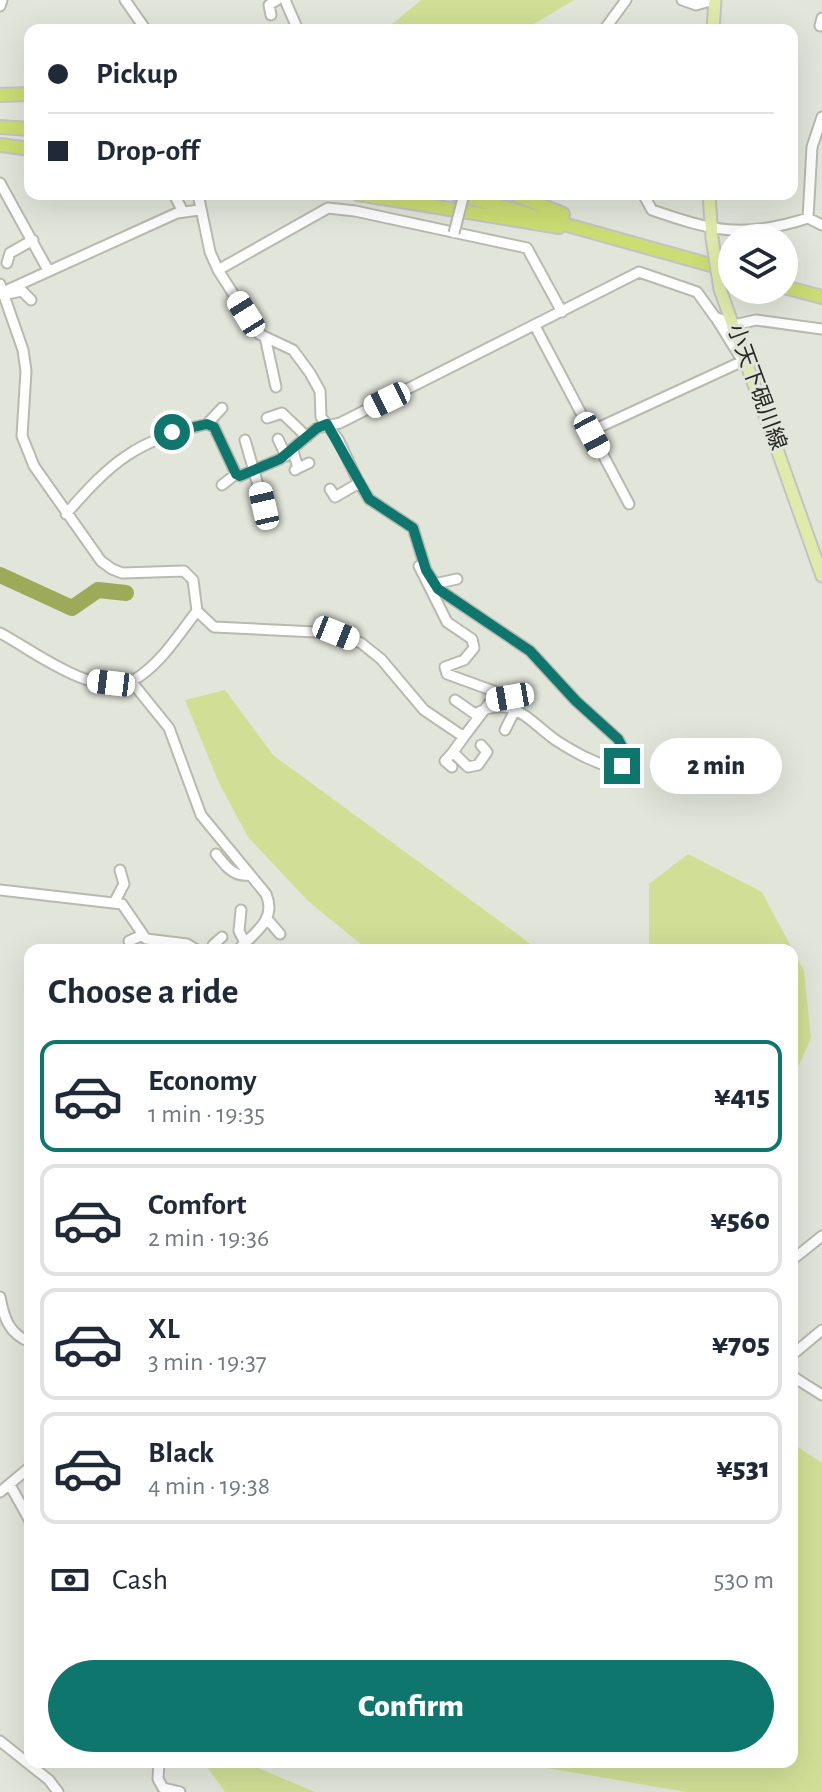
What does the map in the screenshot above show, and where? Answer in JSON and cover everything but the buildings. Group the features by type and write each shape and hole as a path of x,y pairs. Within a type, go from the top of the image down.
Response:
{"highway":[{"path":"0,95 24,94"},
{"path":"0,127 24,129"},
{"path":"0,145 24,148"},
{"path":"401,200 479,211 636,243"},
{"path":"479,200 718,267"},
{"path":"527,200 595,231"},
{"path":"798,291 822,297"}],"main road":[{"path":"713,24 714,0"},
{"name":"小天下硯川線","path":"709,200 720,289 822,576"}],"street":[{"path":"0,6 2,0"},
{"path":"125,0 142,24"},
{"path":"271,15 269,5 277,0"},
{"path":"285,0 295,24"},
{"path":"608,24 626,0"},
{"path":"682,0 696,5 714,0"},
{"path":"808,218 812,147 822,117"},
{"path":"0,183 48,270"},
{"path":"177,200 183,212"},
{"path":"198,200 218,270 259,334 293,350 302,361 320,391 321,417 338,439 359,483 369,499 413,528 425,553 434,584 460,607 530,651 576,701 618,739 629,760 614,768 590,761 553,738 531,717 502,705 481,710 445,761 452,767"},
{"path":"454,233 462,200"},
{"path":"646,200 652,210 711,234 770,228 808,218 822,225"},
{"path":"218,270 328,208 527,248 562,312"},
{"path":"3,297 48,270 183,212 199,210"},
{"path":"7,263 10,253 33,240"},
{"path":"207,424 214,427 236,474 240,476 290,454 307,437 327,424 340,423 639,272 697,292 746,361 591,431"},
{"path":"3,297 22,291 31,300"},
{"path":"3,297 26,371 22,436 26,449 66,514 101,561 122,573 184,571 193,580 197,611 214,627 336,633 361,643 381,659 424,710 461,735 466,734"},
{"path":"715,317 734,325 756,320 822,329"},
{"path":"535,326 629,504"},
{"path":"265,337 276,387"},
{"path":"66,514 116,462 133,450 151,439 207,424 222,408"},
{"path":"267,418 282,413 307,437"},
{"path":"278,439 290,454 296,469 309,463"},
{"path":"245,440 264,506"},
{"path":"222,485 236,474"},
{"path":"325,503 332,493 359,483"},
{"path":"425,553 417,558 429,593 447,622 472,639 474,648 464,660 445,667 447,674 510,697 491,701 475,714 455,700"},
{"path":"434,584 457,579"},
{"path":"0,633 74,677 111,683 131,681 154,662 197,611"},
{"path":"131,681 169,728 201,815 271,907 268,920 244,944"},
{"path":"505,730 515,710"},
{"path":"453,752 468,767 478,765 487,752 481,745"},
{"path":"216,854 230,870 241,876 249,875"},
{"path":"114,903 124,884 120,870"},
{"path":"0,890 122,904 146,939 187,944"},
{"path":"241,910 242,944"},
{"path":"268,920 280,934"},
{"path":"129,941 143,935"},
{"path":"214,944 222,937"},
{"path":"798,1255 822,1236"},
{"path":"0,1297 8,1326 24,1340"},
{"path":"798,1350 822,1330"},
{"path":"798,1380 822,1395"},
{"path":"0,1492 24,1472"},
{"path":"10,1485 24,1510"},
{"path":"0,1741 24,1760"},
{"path":"34,1768 58,1792"},
{"path":"159,1768 158,1779 163,1788 180,1792"}],"green space":[{"path":"421,0 574,0 534,24 392,24"},
{"path":"225,690 273,755 531,944 361,944 308,901 248,837 219,783 185,700"},
{"path":"688,854 762,892 790,944 649,944 649,884"},
{"path":"798,960 804,971 811,1038 798,1067"},
{"path":"798,1447 822,1463 822,1792 687,1792 547,1768 798,1768"},
{"path":"208,1768 258,1768 315,1792 225,1792"}],"waterway":[{"path":"0,575 72,608 98,590 126,593"}],"route":[{"path":"172,432 207,424 214,427 236,474 240,476 280,459 295,450 317,428 327,424 369,499 413,528 426,570 438,589 460,607 530,651 576,701 618,739 629,760 622,766"}]}
